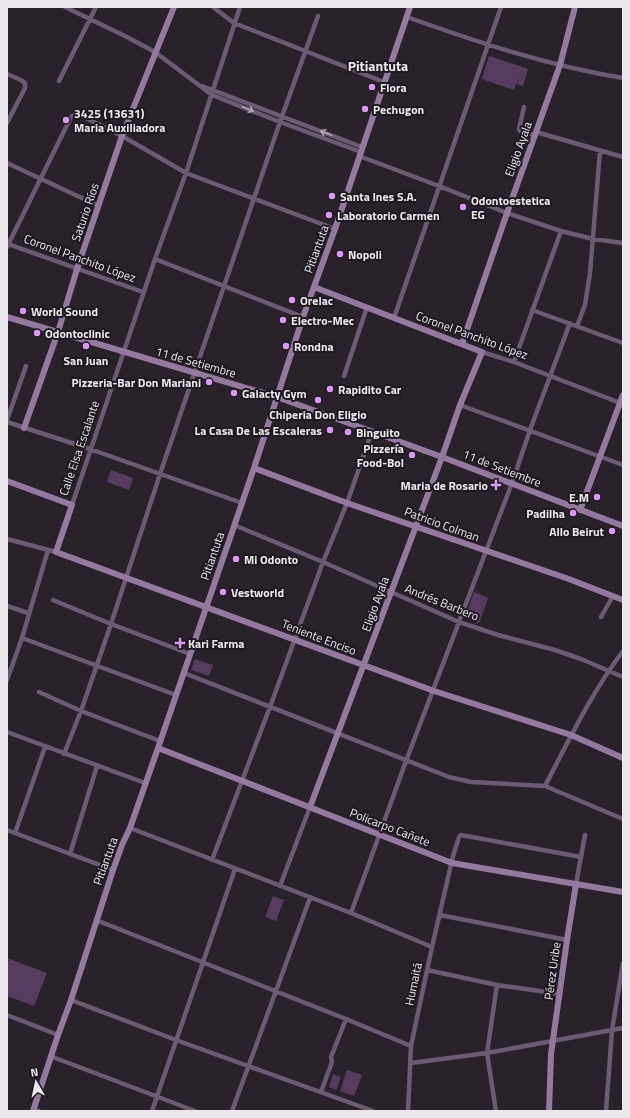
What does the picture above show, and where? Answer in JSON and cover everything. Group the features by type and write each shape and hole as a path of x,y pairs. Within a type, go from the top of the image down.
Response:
{"street":[{"path":"65,7 155,52 201,86 213,92 280,122 360,152"},
{"path":"59,81 96,7"},
{"name":"Saturio Ríos","path":"24,428 58,332 77,269 122,136 174,7"},
{"path":"213,7 234,23 384,82"},
{"name":"Calle Elsa Escalante","path":"56,552 123,352 186,173 240,7"},
{"name":"Pitiantuta","path":"35,1110 50,1056 71,1000 96,920 184,673 254,468 303,317 410,7"},
{"path":"394,318 501,7"},
{"name":"Eligio Ayala","path":"462,344 560,65 575,7"},
{"path":"64,754 112,624 194,373 318,16"},
{"path":"407,17 487,45 595,74 623,78"},
{"path":"7,74 21,80 24,83 23,92 7,123"},
{"path":"213,92 282,116 360,152 507,213 561,231 593,239 623,243"},
{"path":"524,107 519,129 520,131 623,157"},
{"path":"8,245 42,179 71,117 74,115 80,115 122,136 186,173 334,229"},
{"path":"577,326 585,305 593,239 600,151"},
{"path":"7,163 99,206"},
{"path":"514,362 561,231"},
{"name":"Coronel Panchito López","path":"8,245 144,292"},
{"path":"155,259 303,317"},
{"name":"Coronel Panchito López","path":"314,287 482,352 514,362 622,403"},
{"path":"344,376 366,307"},
{"path":"532,310 623,342"},
{"name":"11 de Setiembre","path":"7,317 276,397 512,483 623,526"},
{"path":"351,913 406,761 434,691 485,551 512,483 570,323"},
{"name":"Eligio Ayala","path":"280,886 364,666 460,405 482,352"},
{"path":"26,366 7,421 242,503"},
{"path":"580,510 622,403 623,395"},
{"path":"460,405 623,464"},
{"path":"212,860 323,562 347,503 372,431"},
{"name":"Patricio Colman","path":"254,468 347,503 566,578 623,600"},
{"path":"7,481 72,505"},
{"name":"Andrés Barbero","path":"234,525 323,562 459,622 581,659 623,677"},
{"name":"Teniente Enciso","path":"7,539 56,552 434,691 571,735 623,758"},
{"path":"7,680 22,638 28,613 48,550"},
{"path":"601,617 612,596"},
{"path":"53,600 190,654"},
{"path":"7,606 28,613"},
{"path":"22,638 176,695"},
{"path":"545,786 571,735 608,671 623,651"},
{"path":"184,673 449,777 471,782 545,786 623,819"},
{"path":"39,692 81,711 160,741"},
{"path":"7,732 146,783"},
{"path":"15,833 45,747"},
{"name":"Policarpo Cañete","path":"158,748 452,863 623,892"},
{"path":"70,854 97,766"},
{"path":"130,828 351,913 432,947"},
{"path":"7,830 113,870"},
{"name":"Humaitá","path":"408,1111 411,1046 432,947 458,839 462,835 581,857"},
{"name":"Pérez Uribe","path":"549,1111 550,1071 553,1042 567,940 585,835"},
{"path":"152,1111 235,869"},
{"path":"232,1111 310,898"},
{"path":"440,914 567,940"},
{"path":"96,920 411,1046"},
{"path":"606,1111 612,1030 623,963"},
{"path":"427,970 497,985 560,994"},
{"path":"496,1111 487,1053 497,985"},
{"path":"71,1000 249,1067 373,1111"},
{"path":"7,1015 58,1035"},
{"path":"321,1092 332,1062 331,1058 346,1019"},
{"path":"411,1063 487,1053 623,1028"},
{"path":"50,1056 195,1111"}],"shaded area":[{"path":"489,56 528,69 523,86 517,84 519,76 514,90 482,79"},
{"path":"111,470 133,478 129,490 107,482"},
{"path":"474,592 488,598 479,623 465,618"},
{"path":"195,659 213,665 209,676 191,670"},
{"path":"273,896 284,900 276,921 265,917"},
{"path":"7,958 47,973 34,1006 7,996"},
{"path":"347,1070 362,1075 354,1096 340,1091"},
{"path":"333,1074 341,1077 336,1090 329,1087"}],"place":[{"name":"Flora","path":"372,87"},
{"name":"Pechugon","path":"365,109"},
{"name":"3425 (13631) Maria Auxiliadora","path":"66,120"},
{"name":"Santa Ines S.A.","path":"332,196"},
{"name":"Odontoestetica EG","path":"463,207"},
{"name":"Laboratorio Carmen","path":"329,215"},
{"name":"Nopoli","path":"340,254"},
{"name":"Orelac","path":"292,300"},
{"name":"World Sound","path":"23,311"},
{"name":"Electro-Mec","path":"283,320"},
{"name":"Odontoclinic","path":"37,333"},
{"name":"San Juan","path":"86,346"},
{"name":"Rondna","path":"286,346"},
{"name":"Pizzeria-Bar Don Mariani","path":"209,382"},
{"name":"Rapidito Car","path":"330,389"},
{"name":"Galacty Gym","path":"234,393"},
{"name":"Chiperia Don Eligio","path":"318,400"},
{"name":"La Casa De Las Escaleras","path":"330,430"},
{"name":"Binguito","path":"348,432"},
{"name":"Pizzería Food-Bol","path":"412,455"},
{"name":"Maria de Rosario","path":"496,485"},
{"name":"E.M","path":"597,497"},
{"name":"Padilha","path":"573,513"},
{"name":"Allo Beirut","path":"612,531"},
{"name":"Mi Odonto","path":"236,559"},
{"name":"Vestworld","path":"223,592"},
{"name":"Kari Farma","path":"180,643"}],"district":[{"name":"Pitiantuta","path":"378,65"}]}
